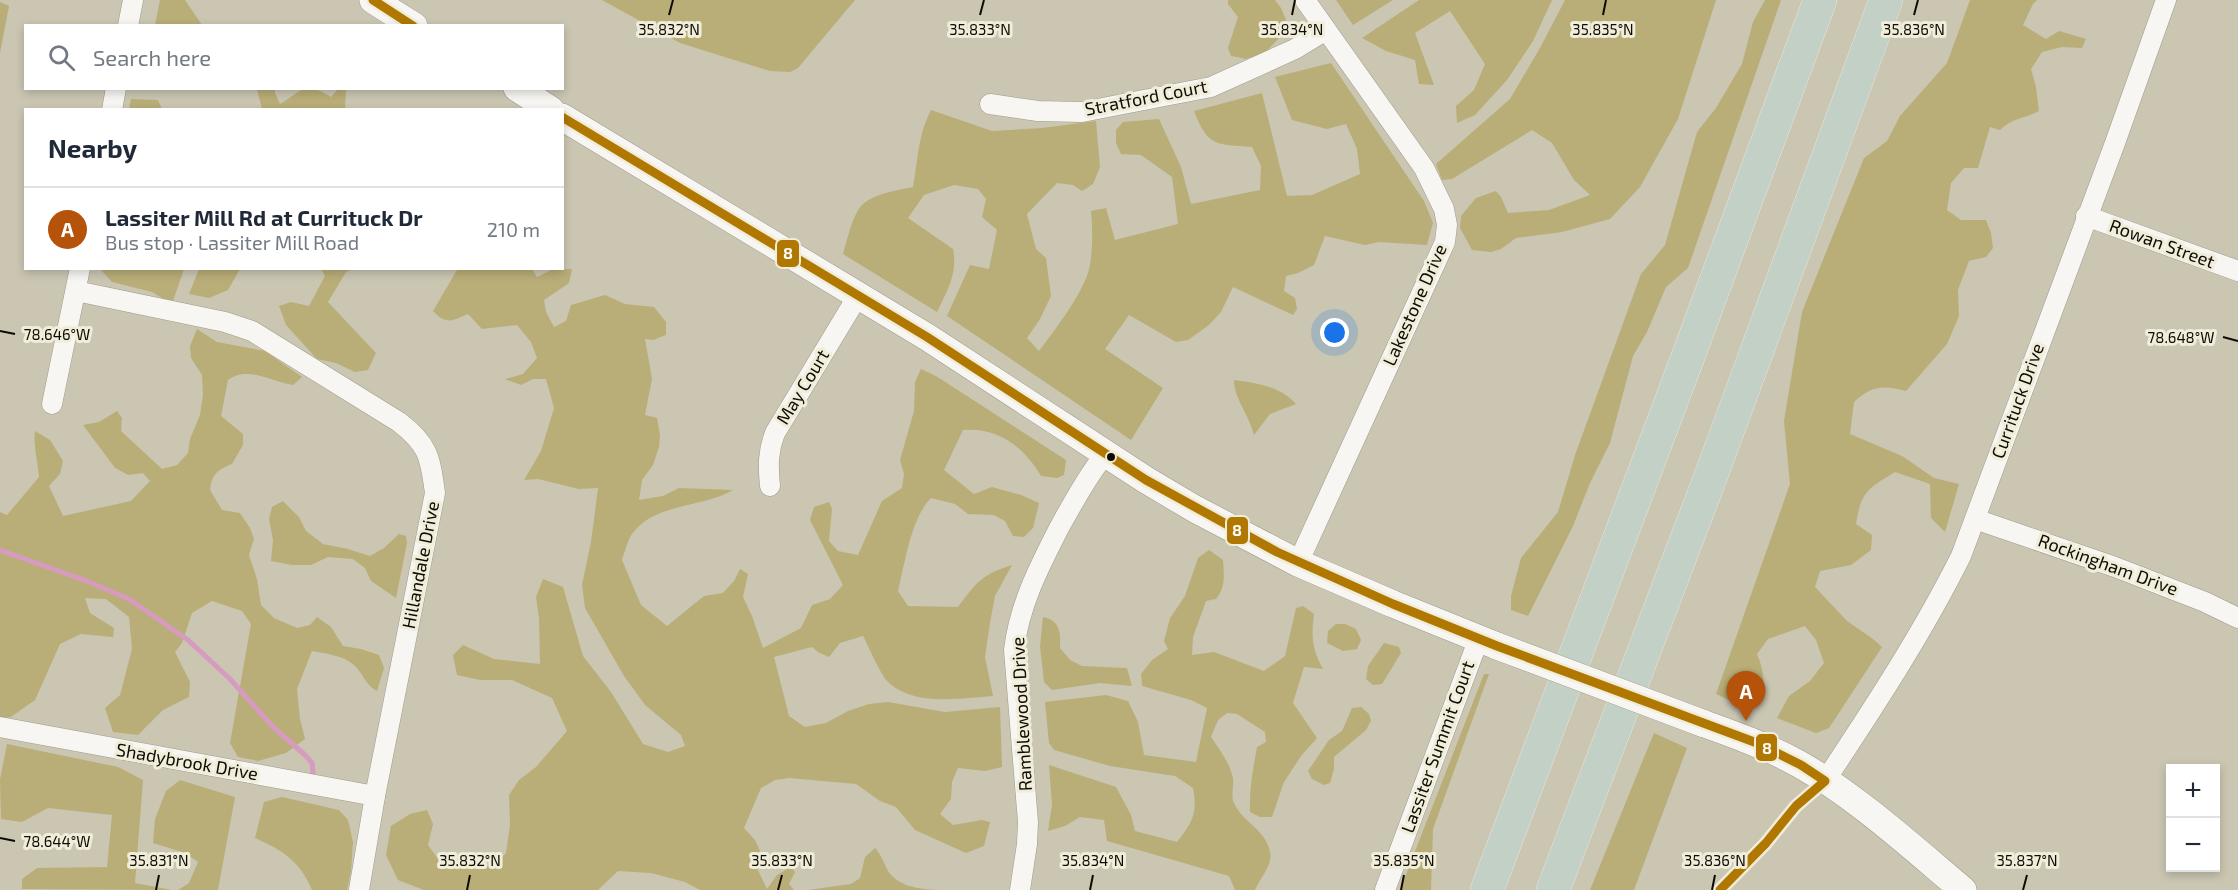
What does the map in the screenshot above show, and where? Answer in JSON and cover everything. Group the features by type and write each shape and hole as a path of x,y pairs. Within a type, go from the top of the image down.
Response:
{"highway":[{"path":"1487,890 1570,674 1820,0"},
{"path":"1553,890 1712,473 1886,0"}],"main road":[{"path":"373,0 411,24"},
{"path":"520,90 548,108"},
{"path":"564,118 859,294 1146,480 1196,509 1298,563 1393,604 1773,750 1825,780 1854,801 1963,890"}],"street":[{"path":"128,24 133,0"},
{"name":"Lakestone Drive","path":"1298,563 1441,249 1447,225 1438,193 1424,168 1305,0"},
{"name":"Currituck Drive","path":"1825,780 1908,653 1940,599 1961,556 2086,216 2130,104 2166,0"},
{"name":"Stratford Court","path":"990,104 1038,111 1082,112 1211,87 1295,49 1326,30"},
{"path":"112,108 116,90"},
{"name":"Rowan Street","path":"2086,216 2238,271"},
{"path":"52,404 80,270"},
{"name":"Hillandale Drive","path":"76,291 225,322 252,331 399,422 417,436 430,458 435,493 375,796 359,890"},
{"name":"May Court","path":"770,486 768,464 775,433 859,294"},
{"name":"Ramblewood Drive","path":"1020,890 1028,822 1014,650 1017,626 1045,555 1085,480 1106,453"},
{"name":"Rockingham Drive","path":"1975,519 2115,567 2205,602 2238,618"},
{"name":"Lassiter Summit Court","path":"1385,890 1488,642"},
{"name":"Shadybrook Drive","path":"0,727 375,796"}],"shaded area":[{"path":"160,0 185,0 201,24 155,24"},
{"path":"602,0 855,0 798,68 790,72 770,71 680,43"},
{"path":"1228,0 1275,0 1289,27 1266,52 1246,59 1231,56 1228,48 1238,17 1228,4"},
{"path":"1336,0 1393,0 1353,25"},
{"path":"1419,0 1552,0 1533,41 1507,80 1475,115 1457,123 1456,106 1474,90 1485,64 1450,11 1415,33 1434,85 1419,84 1415,60 1386,51 1362,38"},
{"path":"1565,0 1716,0 1678,119 1640,187 1610,219 1562,232 1516,238 1501,249 1491,252 1472,250 1460,228 1461,216 1476,198 1496,191 1508,213 1549,210 1590,195 1574,180 1552,143 1532,130 1452,179 1442,180 1436,164 1510,99"},
{"path":"1765,0 1781,0 1688,268 1666,287 1647,332 1633,356 1610,443 1590,483 1573,526 1528,616 1511,610 1511,596 1521,558 1558,512 1575,455 1641,274 1665,245 1697,132 1716,108 1742,64 1753,22"},
{"path":"1970,0 2037,0 2023,25 2046,39 2059,31 2086,39 2082,48 2062,47 2042,52 2031,69 2039,111 2014,120 2000,130 1990,127 1978,168 1964,168 1951,183 1947,210 1961,220 1986,220 1993,248 1986,257 1969,261 1958,290 1959,316 1947,344 1906,391 1878,388 1854,402 1850,434 1902,456 1934,478 1959,484 1945,532 1931,518 1930,484 1895,472 1872,487 1860,504 1856,524 1872,535 1871,550 1851,565 1820,571 1815,587 1847,621 1882,647 1829,728 1816,733 1777,718 1789,696 1810,681 1824,663 1816,640 1805,626 1768,639 1757,654 1763,684 1756,703 1729,700 1716,694 1790,484 1784,421 1802,312 1864,158 1887,141 1900,116 1947,63"},
{"path":"0,2 9,6 0,53"},
{"path":"1331,63 1424,201 1433,223 1427,245 1379,242 1365,245 1325,236 1314,265 1286,276 1284,291 1295,298 1297,309 1293,315 1233,287 1221,312 1209,325 1188,340 1176,342 1129,315 1105,349 1163,388 1131,440 947,316 970,265 989,269 997,230 982,217 986,199 978,189 954,185 924,195 908,218 953,249 953,274 937,312 843,254 852,222 861,206 882,194 913,187 921,138 931,110 992,131 1096,121 1100,167 1093,184 1082,191 1073,185 1057,183 1027,214 1036,249 1046,258 1051,296 1040,319 1027,338 1039,351 1071,306 1087,276 1092,244 1091,211 1106,208 1115,240 1178,224 1172,177 1141,155 1121,154 1116,143 1116,130 1123,122 1159,119 1181,167 1191,204 1260,190 1261,166 1252,147 1215,142 1204,132 1194,111 1262,93 1287,196 1312,195 1360,174 1357,149 1346,124 1327,129 1292,120 1275,77"},
{"path":"257,90 275,90 280,104 302,90 317,90 331,97 337,90 346,90 346,108 262,108"},
{"path":"131,99 158,100 162,108 129,108"},
{"path":"572,269 569,283 544,300 546,312 554,327 566,321 571,305 605,295 625,304 654,307 666,322 666,335 653,340 645,339 652,379 645,415 657,418 660,435 653,465 642,480 639,500 663,496 679,488 733,490 721,496 665,511 641,524 629,540 622,560 641,605 667,626 704,596 723,593 734,581 740,569 748,574 743,597 763,648 801,628 812,605 830,599 843,585 810,520 814,507 829,502 832,509 829,541 838,551 858,555 882,501 902,488 904,474 900,460 914,411 915,382 921,369 936,376 1066,460 1064,475 1057,478 1041,476 1027,456 1009,441 988,432 963,430 944,470 974,494 992,487 1039,503 1033,528 1024,537 1013,536 1005,521 994,515 968,514 955,504 931,498 918,517 914,529 898,591 908,606 958,607 980,580 1012,565 995,596 985,657 993,696 938,699 911,695 899,690 885,678 863,636 840,643 829,657 812,647 774,657 789,716 805,727 826,723 848,711 869,704 888,702 945,712 1000,707 1002,767 985,771 958,768 952,782 951,799 940,814 953,825 982,820 990,822 984,846 966,853 915,830 896,807 880,801 856,784 789,778 775,780 761,788 744,828 755,840 760,851 754,862 767,889 777,875 791,867 795,872 789,884 794,890 700,890 685,882 651,873 618,871 598,890 424,890 398,880 386,855 391,826 410,814 427,810 433,824 428,845 438,859 493,867 506,853 510,825 509,795 519,780 536,767 567,731 552,698 512,680 480,680 457,675 453,655 463,645 494,659 540,664 536,597 543,579 563,587 583,656 611,692 643,744 668,752 685,746 681,735 645,705 624,676 585,608 582,585 591,542 598,488 579,489 538,479 524,480 541,451 554,408 546,379 533,379 521,385 505,379 523,374 537,358 531,342 517,325 482,329 468,314 446,320 433,311 457,270 533,270 537,277 551,270"},
{"path":"101,270 184,270 172,304 152,292 112,282"},
{"path":"198,270 239,270 228,290 209,298 189,294"},
{"path":"322,270 351,270 346,272 328,302 376,353 368,370 355,372 336,363 317,359 286,325 279,306 291,302 309,306 325,276"},
{"path":"197,329 217,342 265,351 302,377 293,385 252,374 236,376 228,380 221,416 243,434 243,445 232,464 216,473 210,490 222,510 240,513 250,528 254,539 249,555 257,579 261,605 274,618 297,628 310,625 317,617 331,627 343,646 379,655 384,668 377,691 350,662 334,655 312,651 297,689 305,739 286,753 258,761 238,757 230,743 251,624 242,611 212,601 192,613 182,643 175,652 190,682 189,697 163,710 138,735 113,732 105,708 120,695 132,649 129,617 106,599 85,598 90,613 114,628 113,637 81,634 60,644 35,700 11,717 0,718 0,512 7,515 39,477 35,431 50,440 63,461 60,474 49,486 63,516 131,501 150,481 143,473 128,475 115,468 83,425 99,422 117,411 122,418 121,431 162,469 177,465 188,453 190,439 200,415 203,395 202,375 191,358 190,346"},
{"path":"1234,380 1275,389 1296,404 1270,414 1254,435 1236,394"},
{"path":"283,501 299,517 306,531 323,544 370,556 384,548 399,534 406,536 407,543 396,598 371,581 365,568 353,559 328,557 311,565 292,565 271,561 273,540 269,519 272,507"},
{"path":"1209,550 1223,560 1223,585 1216,599 1206,601 1193,637 1192,655 1214,652 1264,671 1285,656 1296,608 1303,606 1314,614 1313,643 1323,669 1304,667 1293,703 1317,738 1301,756 1284,782 1272,817 1260,817 1250,812 1257,747 1266,742 1265,732 1237,714 1227,713 1218,720 1211,737 1232,772 1234,802 1268,844 1270,862 1255,890 1235,890 1229,876 1107,841 1104,820 1080,817 1065,826 1048,831 1052,805 1049,765 1116,787 1131,815 1135,831 1177,842 1187,829 1194,811 1193,788 1175,776 1110,766 1054,750 1049,743 1045,702 1106,695 1128,701 1138,722 1144,755 1196,762 1207,708 1191,700 1142,686 1141,674 1152,660 1168,649 1164,641 1170,618 1185,596 1198,558"},
{"path":"1043,617 1056,624 1060,632 1060,648 1070,660 1082,666 1127,668 1132,686 1100,683 1052,690 1044,682 1040,646"},
{"path":"1336,624 1345,624 1356,629 1361,640 1357,649 1343,651 1327,643 1328,631"},
{"path":"1384,643 1399,647 1401,653 1382,684 1373,685 1366,679 1368,666"},
{"path":"1484,674 1489,674 1433,829 1431,890 1400,890"},
{"path":"1361,707 1369,714 1371,721 1366,730 1334,757 1334,769 1330,783 1324,785 1312,779 1308,771 1329,740 1342,731 1352,708"},
{"path":"1654,733 1687,748 1634,890 1590,890"},
{"path":"7,744 118,767 143,780 135,883 172,890 22,889 22,879 37,868 107,867 112,815 48,808 22,822 1,819 0,779"},
{"path":"180,780 235,797 218,890 178,890 189,883 198,862 185,853 153,843 155,819 166,791"},
{"path":"282,797 339,810 348,820 353,842 347,890 312,890 296,864 274,847 255,838 264,802"},
{"path":"875,848 891,875 897,880 916,888 938,890 808,890 851,884 860,878 865,857"}],"waterway":[{"path":"0,550 129,599 188,640 230,679 273,727 305,755 312,763 314,781"}],"transit line":[{"name":"8","path":"373,0 410,24"},
{"name":"8","path":"564,118 927,337 1146,480 1277,552 1393,604 1497,646 1757,743 1801,765 1825,781 1796,806 1766,843 1720,890"}],"place":[{"name":"Lassiter Mill Rd at Currituck Dr","path":"1746,721"}]}
